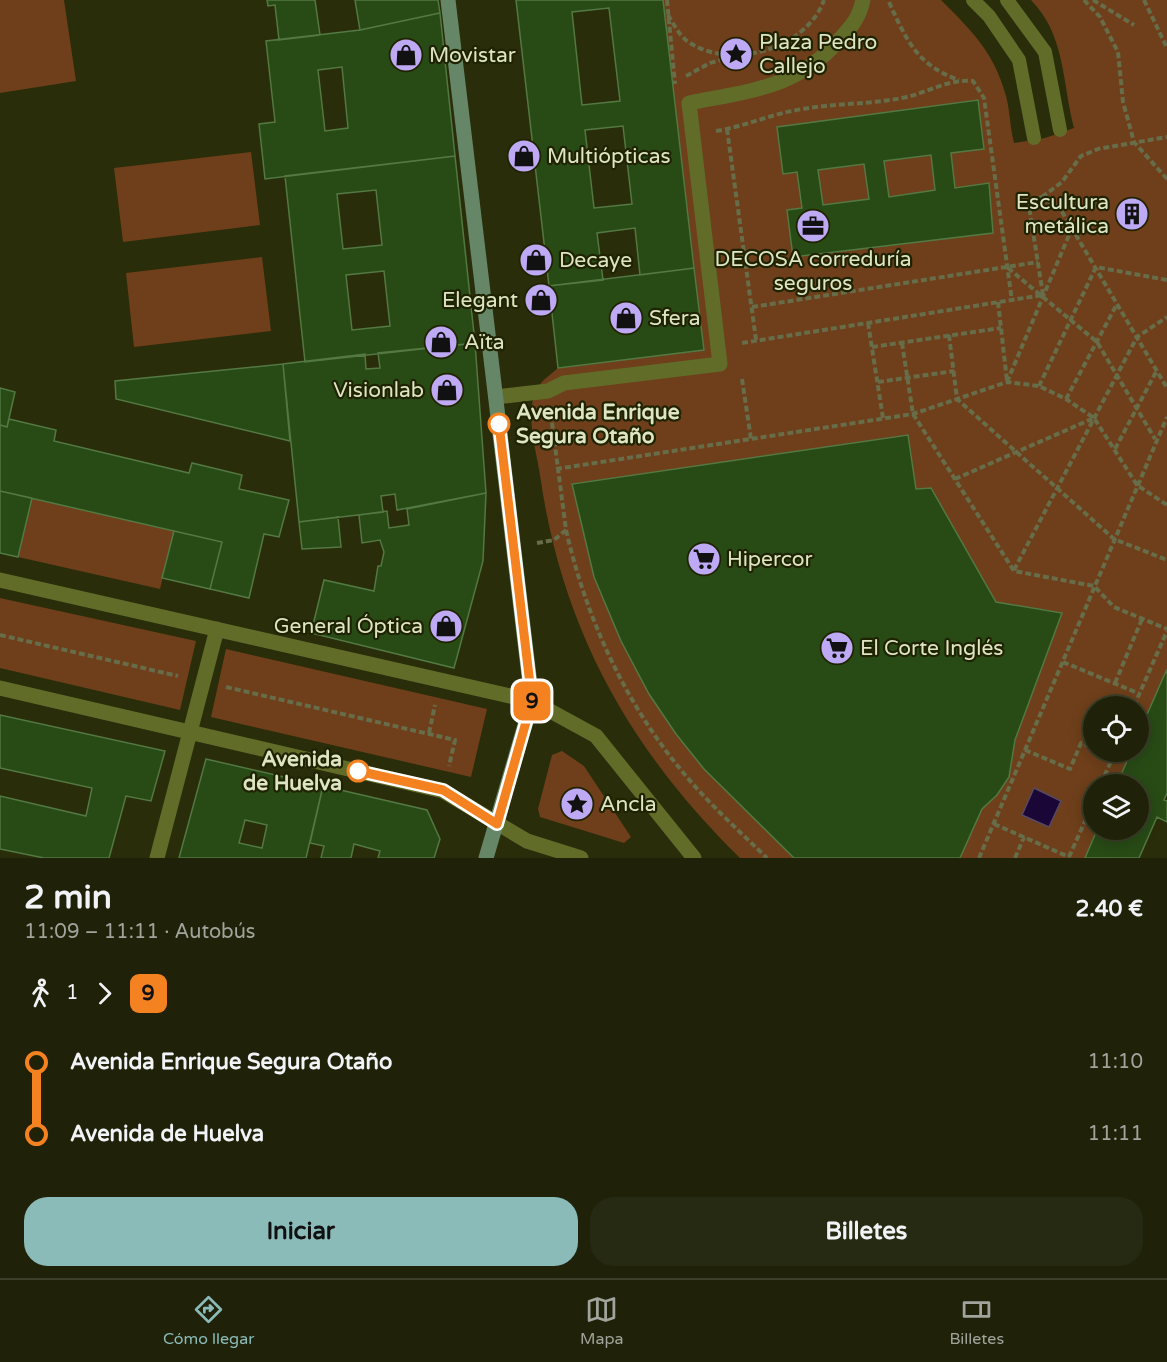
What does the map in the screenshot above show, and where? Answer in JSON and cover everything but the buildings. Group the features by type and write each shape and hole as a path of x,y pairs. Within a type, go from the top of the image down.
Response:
{"street":[{"path":"448,0 532,701 486,858"},
{"path":"496,397 548,391 564,384 720,364 689,103 761,89 805,72 830,50 859,17 862,0"},
{"path":"0,580 532,701 596,736 694,858"},
{"path":"157,858 217,629"},
{"path":"0,688 443,790 527,841 581,858"}],"lane":[{"path":"973,0 988,16 1019,60 1034,138"},
{"path":"1007,0 1045,52 1060,130"}],"path":[{"path":"666,0 675,86 698,69 787,40 817,15 824,0"},
{"path":"889,0 899,24 922,61 938,73 960,80 973,81 984,98 1012,301"},
{"path":"1084,0 1100,17 1118,52 1123,102 1134,141 1167,179"},
{"path":"1093,0 1134,25"},
{"path":"1144,0 1167,48"},
{"path":"667,14 685,39 719,55 737,56"},
{"path":"756,340 727,129 793,110 901,98 919,94 941,83 960,80"},
{"path":"1043,295 1028,200 1042,197 1062,182 1081,156 1098,149 1134,141 1167,137"},
{"path":"1042,197 1061,210 1167,388"},
{"path":"1007,382 1072,228"},
{"path":"752,307 1038,262"},
{"path":"1007,267 1097,342 1155,440"},
{"path":"1095,267 1167,280"},
{"path":"1039,386 1095,267"},
{"path":"737,344 1043,295"},
{"path":"998,302 1007,382"},
{"path":"1066,399 1117,304"},
{"path":"1014,571 1137,337 1167,317"},
{"path":"868,323 883,418"},
{"path":"873,347 1000,328"},
{"path":"949,335 957,399 1114,539 1167,560"},
{"path":"902,343 913,414 1014,571 1094,586 1114,607 1167,630 1140,694 1062,662"},
{"path":"741,370 751,439"},
{"path":"1115,449 1157,370"},
{"path":"878,382 954,371"},
{"path":"556,469 913,414 1007,382 1039,386 1066,399 1094,418 1137,485 1167,505"},
{"path":"548,391 556,469 576,574 589,611 621,680 681,771 767,858"},
{"path":"979,858 1155,440 1167,417"},
{"path":"955,479 1094,418"},
{"path":"514,545 554,540 566,530"},
{"path":"1115,683 1142,619"},
{"path":"1025,750 1070,770 1081,743 1083,744"},
{"path":"994,824 1069,858 1083,826"},
{"path":"1015,858 1024,837"}],"shaded area":[{"path":"0,0 64,0 76,81 0,93"},
{"path":"663,0 941,0 981,43 995,67 1006,96 1014,143 1045,138 1074,128 1057,44 1051,29 1031,0 1167,0 1167,669 1149,711 1149,696 1083,696 1083,762 1127,762 1121,774 1083,774 1083,840 1093,840 1085,858 740,858 665,774 634,730 607,684 584,636 565,585 550,532 532,428 532,404 541,383 558,368 704,349"},
{"path":"251,152 260,225 123,242 114,168"},
{"path":"262,257 271,331 134,347 126,273"},
{"path":"32,498 174,531 160,589 18,557"},
{"path":"0,598 196,641 180,710 0,668"},
{"name":"Avenida de Huelva","path":"226,649 487,709 471,777 211,717"},
{"path":"562,751 584,766 631,837 624,843 540,817 538,809 552,755"},
{"path":"1034,788 1061,801 1049,827 1022,815"}],"bus line":[{"name":"9","path":"358,771 443,790 497,824 532,701 499,424"}],"place":[{"name":"Plaza Pedro Callejo","path":"736,54"},
{"name":"Movistar","path":"406,55"},
{"name":"Multiópticas","path":"524,156"},
{"name":"Escultura metálica","path":"1132,214"},
{"name":"DECOSA correduría seguros","path":"813,226"},
{"name":"Decaye","path":"536,260"},
{"name":"Elegant","path":"541,300"},
{"name":"Sfera","path":"626,318"},
{"name":"Aïta","path":"441,342"},
{"name":"Visionlab","path":"447,390"},
{"name":"Avenida Enrique Segura Otaño","path":"499,424"},
{"name":"Hipercor","path":"704,559"},
{"name":"General Óptica","path":"446,626"},
{"name":"El Corte Inglés","path":"837,648"},
{"name":"Avenida de Huelva","path":"358,771"},
{"name":"Ancla","path":"577,804"}]}
